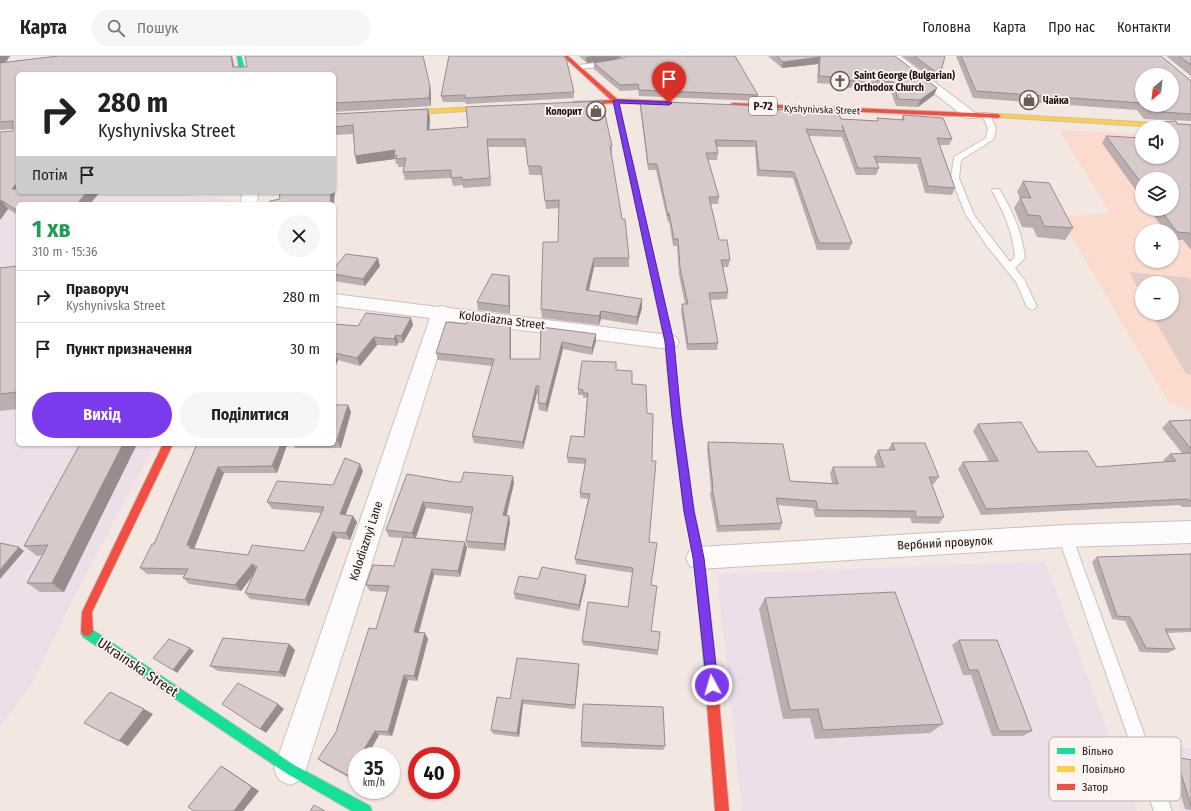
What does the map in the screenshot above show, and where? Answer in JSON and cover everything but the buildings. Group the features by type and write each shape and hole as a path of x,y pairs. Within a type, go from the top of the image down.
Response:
{"street":[{"path":"565,56 616,101 670,342 678,433 689,511 699,558 712,685 722,811"},
{"path":"892,56 971,115"},
{"path":"242,57 244,72"},
{"path":"562,104 616,101 677,103"},
{"name":"Kyshynivska Street","path":"725,105 986,115 1191,127"},
{"path":"389,114 507,107"},
{"name":"Kolodiazna Street","path":"336,300 442,312 670,342"},
{"name":"Kolodiaznyi Lane","path":"290,769 442,312"},
{"name":"Ukrainska Street","path":"167,446 87,612 87,633 290,769 365,811"},
{"name":"Вербний провулок","path":"699,558 1064,536 1191,532"}],"lane":[{"path":"578,67 614,62 632,56"},
{"path":"986,115 992,128 990,139 957,159 955,178 970,215 990,244 1020,281 1032,307"},
{"path":"996,191 1013,220 1019,241 1020,258 1009,268"},
{"path":"1064,536 1136,737"},
{"path":"1159,801 1163,811"}],"shaded area":[{"path":"1059,130 1135,134 1135,164 1156,164 1171,172 1135,172 1135,216 1179,216 1179,176 1191,182 1191,410 1169,403 1060,217 1110,213"},
{"path":"0,143 16,187 16,194 183,194 233,200 233,202 16,202 16,446 154,446 67,611 32,684 0,727"},
{"path":"1129,272 1169,276 1135,276 1135,283"},
{"path":"1179,277 1189,278 1191,281 1191,375 1186,374 1155,320 1179,320"},
{"path":"1045,561 1110,737 1049,737 1049,801 1133,801 1137,811 742,811 717,574"},
{"path":"1181,747 1191,749 1191,811 1180,811 1177,801 1181,801"}],"traffic: fast":[{"path":"239,56 243,72"},
{"path":"672,378 689,511 699,558 710,666"},
{"path":"87,631 87,633 290,769 365,811"}],"traffic: slow":[{"path":"399,113 497,108"},
{"path":"998,116 1191,127"},
{"path":"628,155 669,342 672,378"}],"traffic: jam":[{"path":"565,56 616,101 628,155"},
{"path":"573,104 616,101 670,103"},
{"path":"733,105 998,116"},
{"path":"87,631 87,612 167,446"},
{"path":"710,666 722,811"}],"place":[{"name":"Saint George (Bulgarian) Orthodox Church","path":"840,81"},
{"name":"Чайка","path":"1029,100"},
{"name":"Колорит","path":"596,111"}],"route":[{"path":"669,103 616,101 670,342 676,417 689,511 699,558 712,685"}]}
